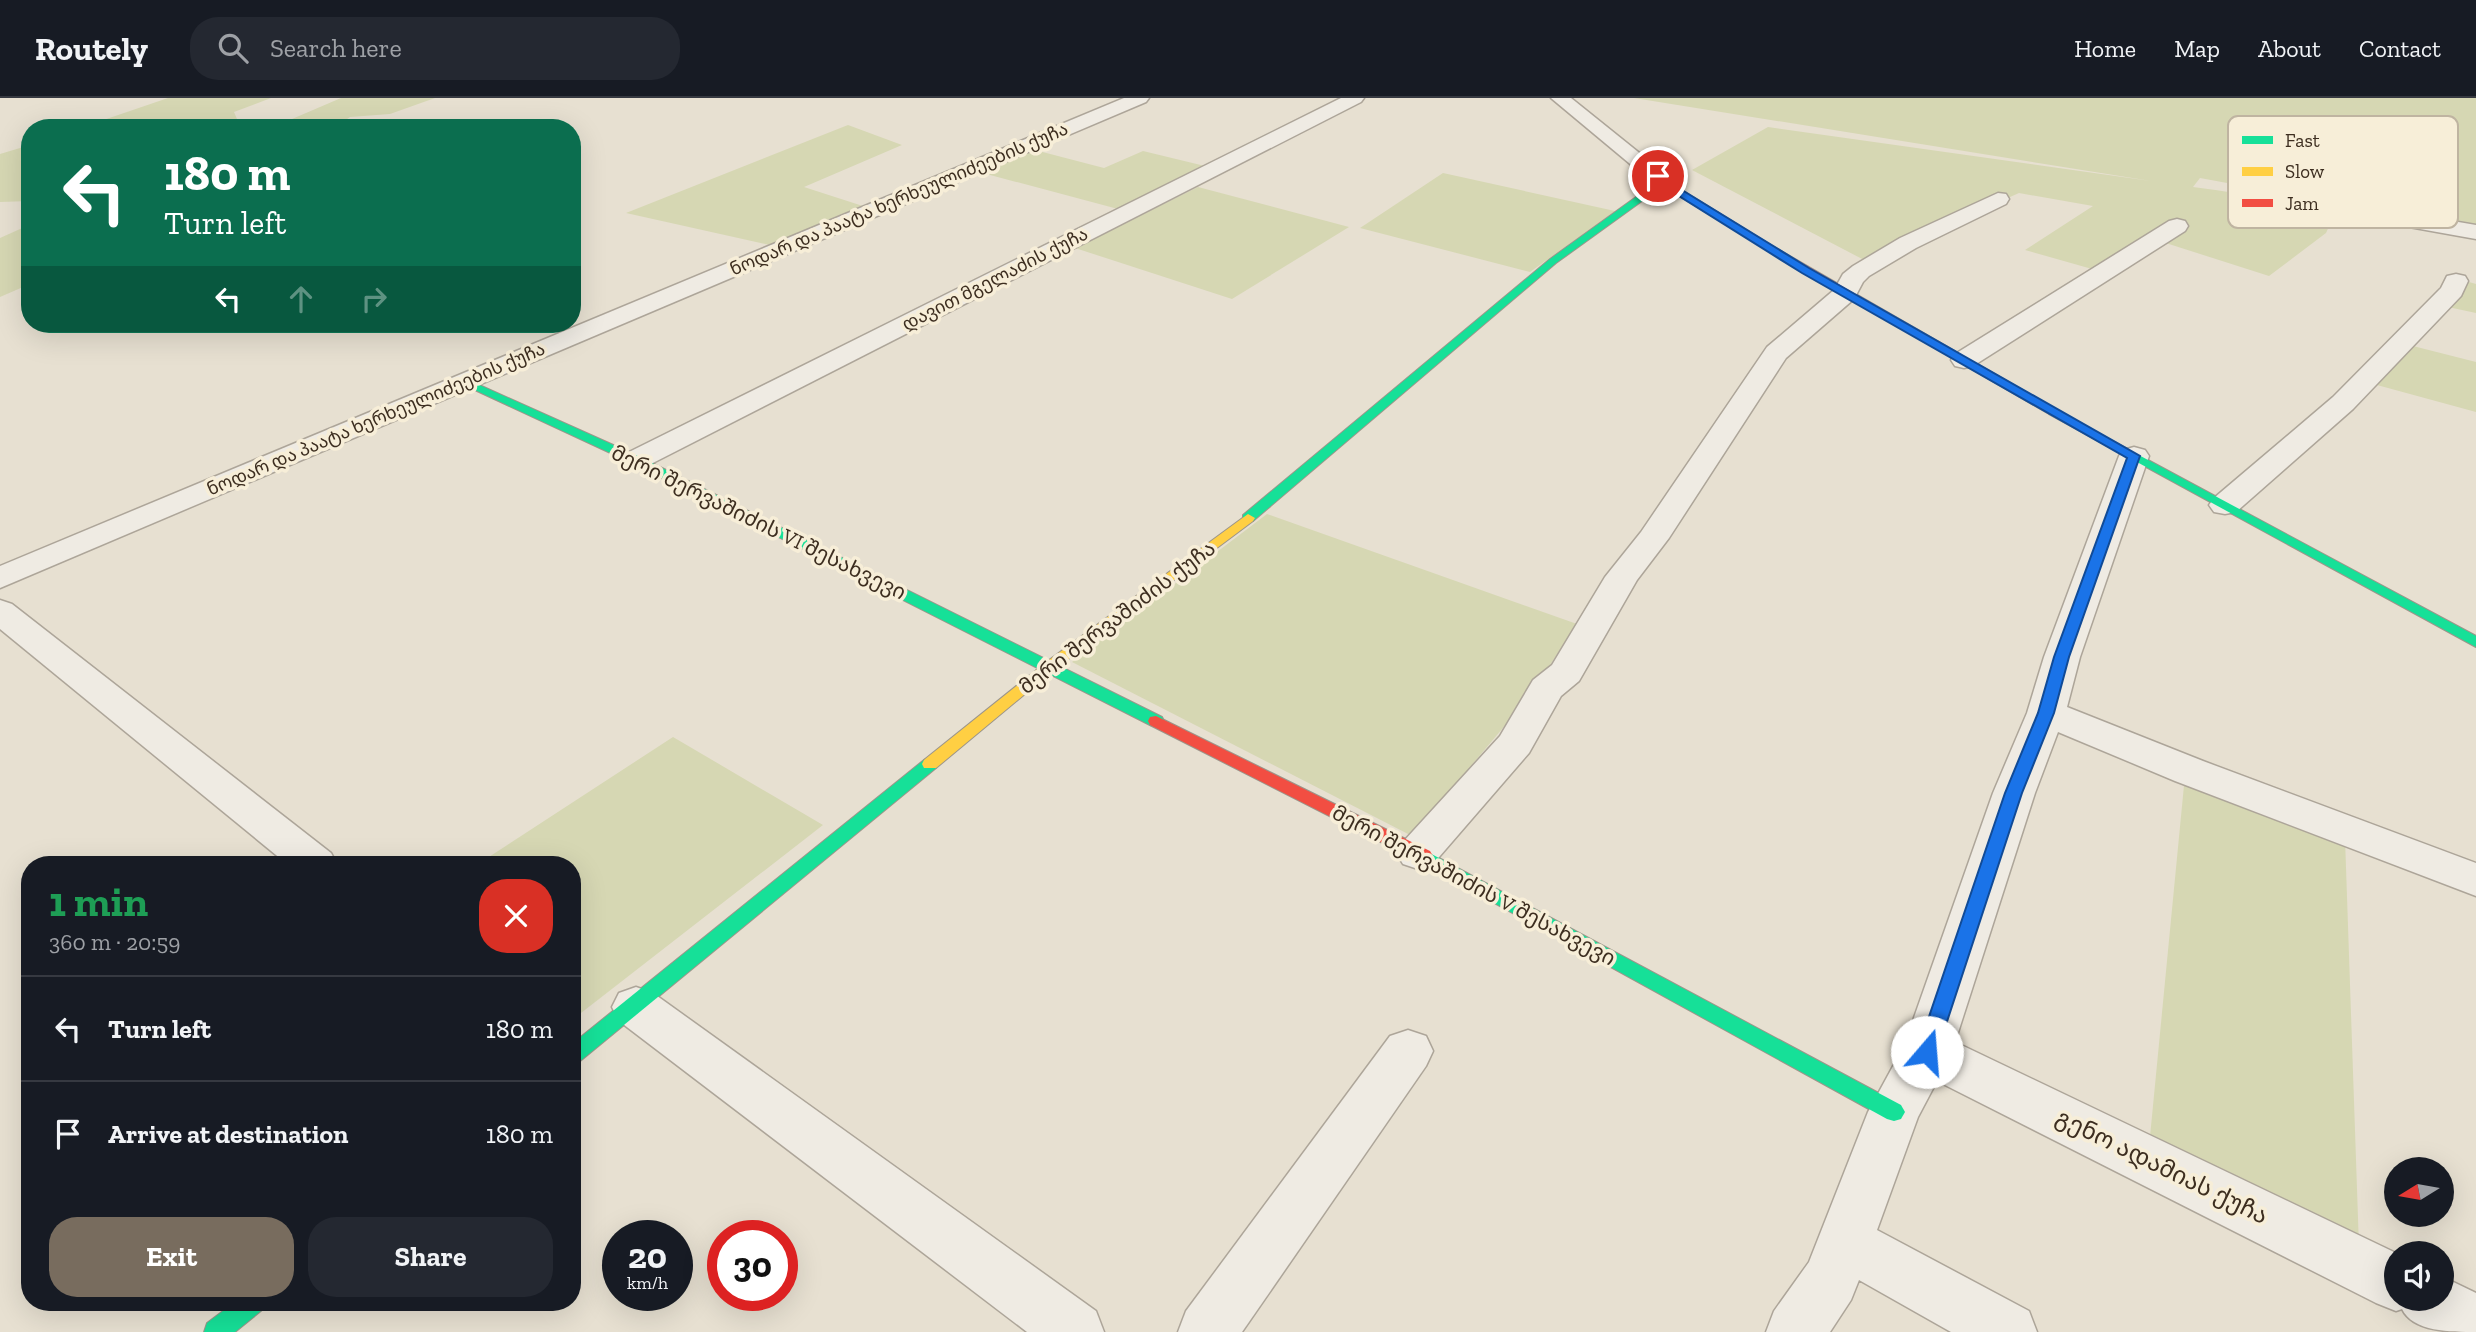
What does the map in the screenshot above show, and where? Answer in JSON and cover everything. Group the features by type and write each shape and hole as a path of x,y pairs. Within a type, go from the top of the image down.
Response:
{"street":[{"name":"ნოდარ და პაატა ხერხეულიძეების ქუჩა","path":"0,578 1140,98"},
{"name":"დავით მგელაძის ქუჩა","path":"636,460 1355,98"},
{"path":"1561,98 1666,184 1845,294 2134,456 2476,642"},
{"name":"მერი შერვაშიძის ქუჩა","path":"581,1049 636,1007 1050,666 1234,529 1553,261 1639,199 1666,184"},
{"path":"1418,853 1515,744 1546,689 1566,673 1622,577 1653,538 1776,352 1845,294 1852,279 1861,271 1908,243 1998,199"},
{"path":"1964,360 2177,226"},
{"path":"2453,228 2476,232"},
{"path":"2225,505 2265,474 2389,356 2452,291 2456,281"},
{"name":"მერი შერვაშიძის VI შესახვევი","path":"466,382 636,460 1050,666"},
{"path":"1795,1332 1831,1280 1894,1112 1927,1052 2014,793 2046,713 2062,657 2134,456"},
{"path":"0,611 306,856"},
{"name":"მერი შერვაშიძის V შესახვევი","path":"1050,666 1418,853 1894,1112"},
{"path":"2046,713 2189,771 2476,880"},
{"path":"636,1007 1075,1332"},
{"path":"1207,1332 1408,1051"},
{"name":"გენო ადამიას ქუჩა","path":"1927,1052 2384,1277"},
{"path":"1845,1242 2008,1332"},
{"path":"216,1332 243,1311"},
{"path":"2451,1311 2476,1324"}],"green space":[{"path":"168,98 271,98 234,112 237,119 106,119"},
{"path":"341,98 435,98 390,114 347,119 292,119"},
{"path":"1634,98 2476,98 2476,229 2458,226 2458,116 2228,116 2228,183 2200,178 2193,187 2228,192 2228,228 2328,228 2326,233 2269,276 2147,237 2092,269 2025,250 2093,206 2019,193 1866,261 1692,170 1768,127 2151,181"},
{"path":"848,125 902,145 804,187 869,208 774,246 626,213"},
{"path":"21,148 21,201 0,202 0,154"},
{"path":"1031,149 1104,168 1143,151 1209,167 1118,209 979,172"},
{"path":"1443,173 1615,211 1530,272 1360,228"},
{"path":"1198,187 1349,227 1232,299 1075,248"},
{"path":"21,229 21,288 0,297 0,238"},
{"path":"2469,282 2476,284 2476,313 2448,307"},
{"path":"2413,346 2476,362 2476,412 2377,385"},
{"path":"1267,514 1577,624 1529,697 1412,836 1072,662"},
{"path":"673,737 823,825 581,1013 581,856 490,856"},
{"path":"2185,775 2345,838 2359,1247 2149,1147"}],"traffic: fast":[{"path":"1248,518 1553,261 1639,199 1666,184 1769,247"},
{"path":"466,382 636,460 1156,721"},
{"path":"2053,412 2476,642"},
{"path":"581,1049 930,764"},
{"path":"1424,856 1894,1112"},
{"path":"216,1332 243,1311"}],"traffic: slow":[{"path":"930,764 1050,666 1248,518"}],"traffic: jam":[{"path":"1769,247 2053,412"},
{"path":"1156,721 1424,856"}],"route":[{"path":"1658,176 1666,184 1805,271 2134,456 2062,657 2046,713 2014,793 1927,1052"}]}
